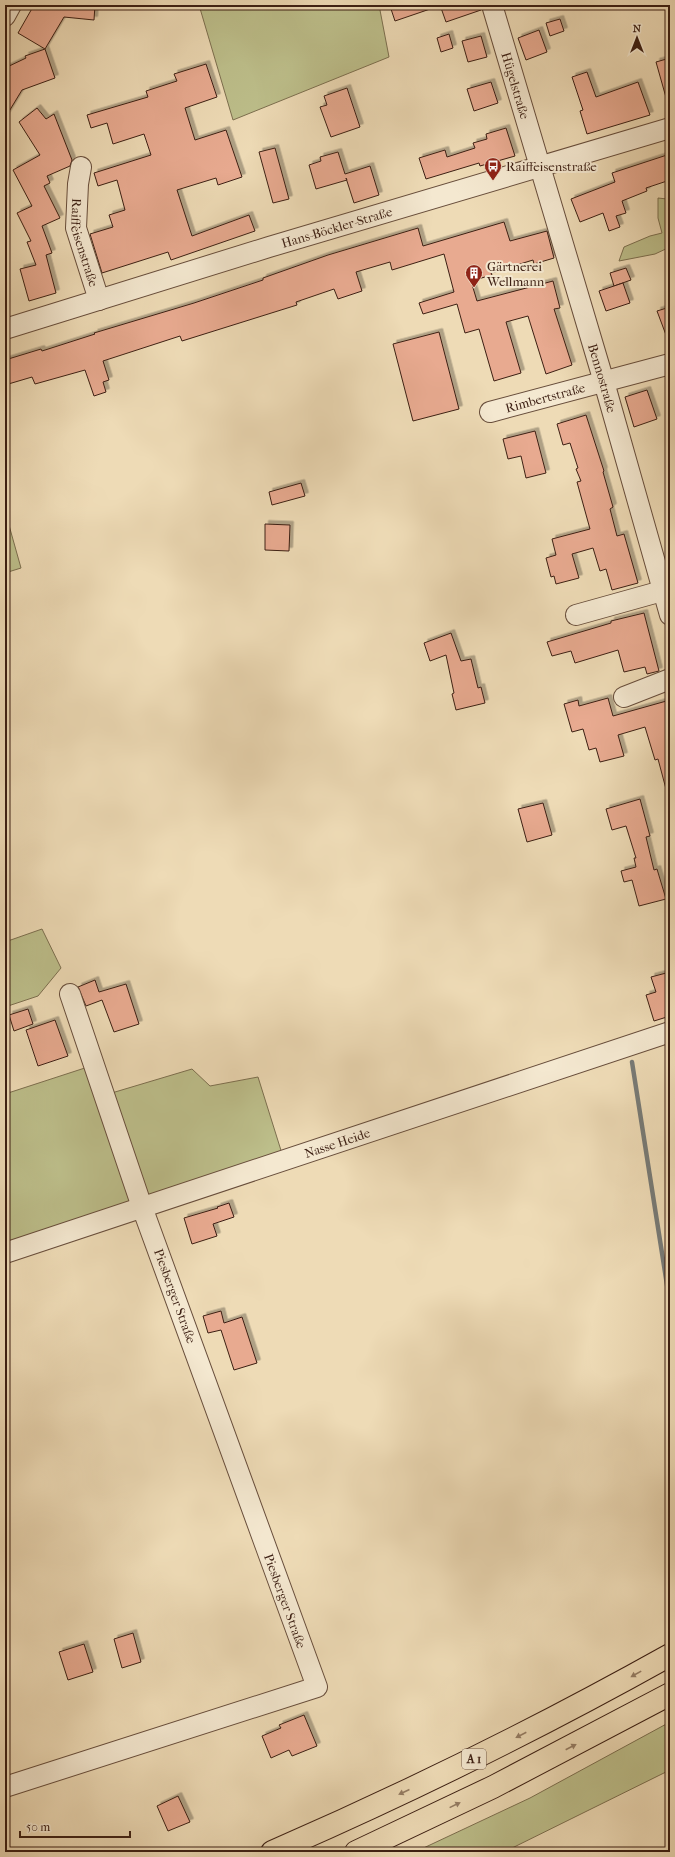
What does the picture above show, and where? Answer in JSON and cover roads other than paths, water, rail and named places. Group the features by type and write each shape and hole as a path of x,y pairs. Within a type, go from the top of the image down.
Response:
{"highway":[{"name":"A 1","path":"272,1852 326,1829 480,1756 670,1655"},
{"name":"A 1","path":"356,1852 493,1787 670,1694"}],"street":[{"name":"Hügelstraße","path":"492,5 540,166"},
{"name":"Hans-Böckler-Straße","path":"5,329 540,166 670,128"},
{"name":"Bennostraße","path":"540,166 604,382 670,615"},
{"name":"Raiffeisenstraße","path":"79,175 76,228 99,300"},
{"name":"Rimbertstraße","path":"490,412 670,364"},
{"path":"576,615 662,591"},
{"path":"624,697 670,680"},
{"path":"70,994 142,1207"},
{"name":"Nasse Heide","path":"5,1253 670,1032"},
{"name":"Piesberger Straße","path":"5,1787 317,1687 142,1207"}],"waterway":[{"path":"632,1062 670,1304"}],"place":[{"name":"Raiffeisenstraße","path":"493,181"},
{"name":"Gärtnerei Wellmann","path":"474,288"}]}
